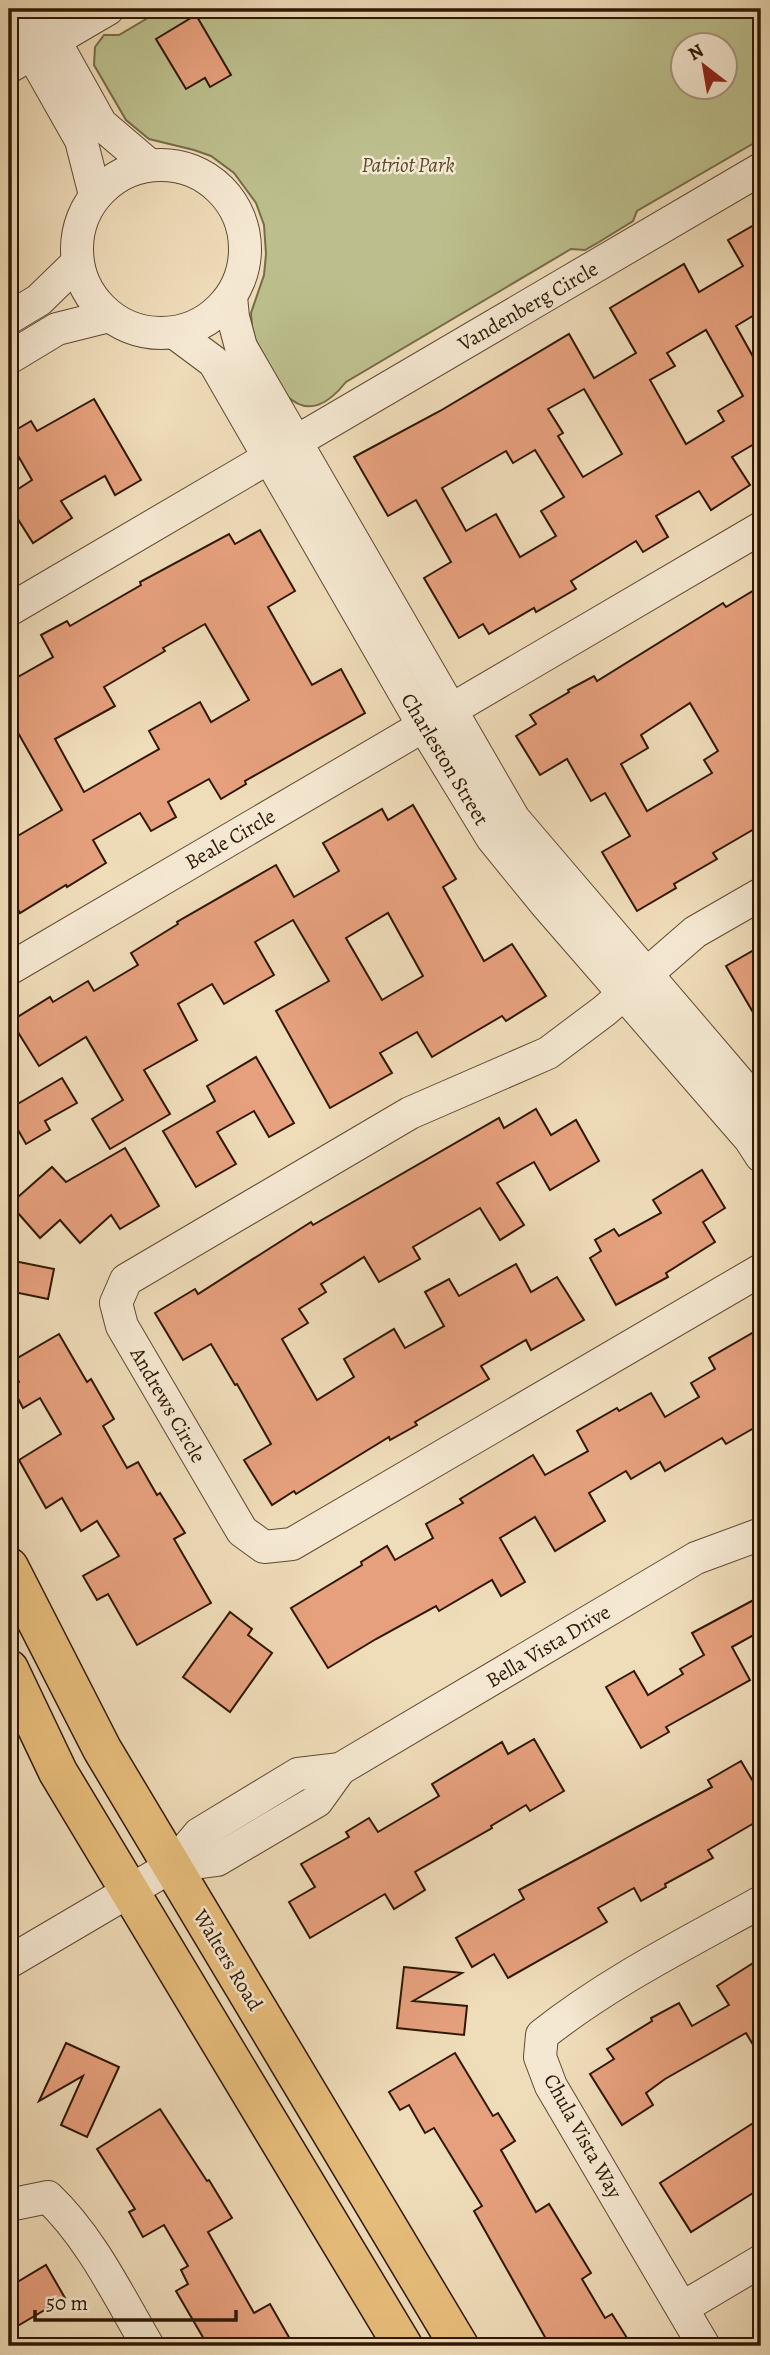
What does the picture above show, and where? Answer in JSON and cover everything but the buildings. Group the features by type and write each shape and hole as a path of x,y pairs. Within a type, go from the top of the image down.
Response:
{"main road":[{"name":"Walters Road","path":"9,1567 102,1749 459,2346"},
{"path":"12,1680 58,1772 403,2346"}],"street":[{"path":"32,53 37,9"},
{"path":"32,53 107,9"},
{"path":"9,13 81,140 95,195"},
{"path":"32,53 101,124 148,164"},
{"path":"148,164 181,167 211,182 233,206 246,236 245,268 231,297 205,321 175,333 140,330 109,316 90,293 77,263 80,227 95,195 117,175 148,164"},
{"name":"Vandenberg Circle","path":"296,442 761,169"},
{"path":"9,318 39,300 77,263"},
{"name":"Charleston Street","path":"231,297 241,346 514,819 761,1156"},
{"path":"9,358 57,329 109,316"},
{"name":"Charleston Street","path":"175,333 214,362 423,725 492,838 545,903 635,984 761,1108"},
{"path":"9,610 296,442"},
{"path":"451,710 761,528"},
{"name":"Beale Circle","path":"9,969 451,710"},
{"name":"Andrews Circle","path":"761,894 695,932 548,1053 410,1113 126,1280 116,1303 122,1326 242,1531 264,1547 292,1544 761,1270"},
{"name":"Bella Vista Drive","path":"9,1962 172,1866 200,1834 298,1774 340,1769 696,1558 761,1534"},
{"name":"Chula Vista Way","path":"704,2346 551,2086 540,2057 542,2035 570,2012 761,1902"},
{"path":"9,2205 48,2197 67,2215 84,2238 148,2346"},
{"path":"682,2308 761,2260"}],"green space":[{"name":"Patriot Park","path":"163,9 761,9 761,139 637,211 633,221 599,242 585,250 571,249 346,382 326,401 319,405 303,405 286,395 255,339 251,313 264,275 266,254 264,225 256,203 234,173 211,156 149,139 126,120 94,65 95,47 104,35 119,35"}]}
